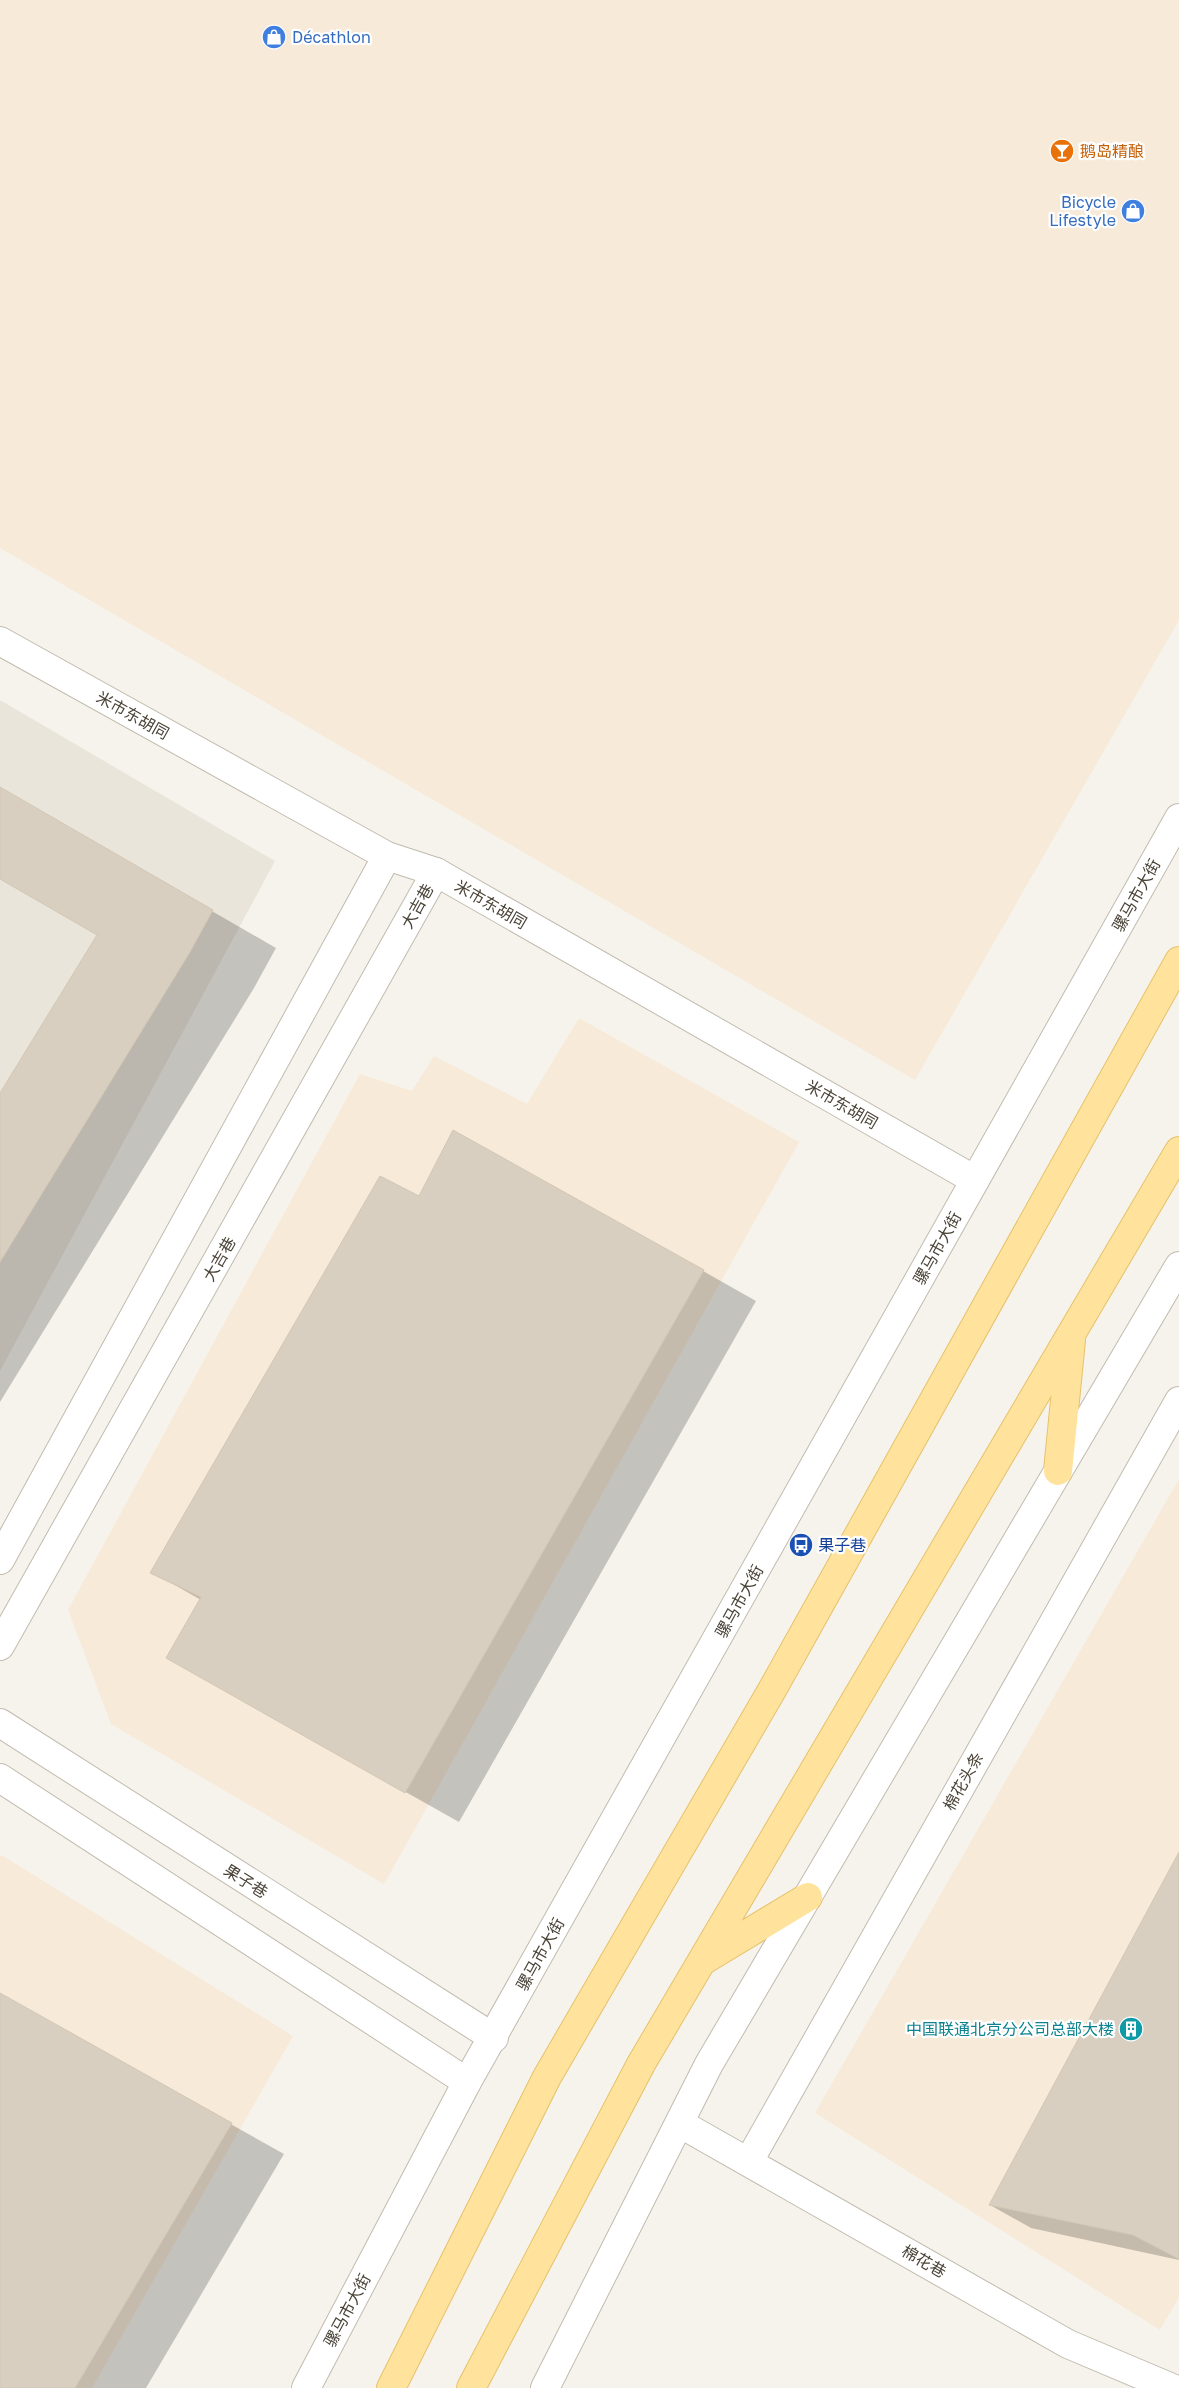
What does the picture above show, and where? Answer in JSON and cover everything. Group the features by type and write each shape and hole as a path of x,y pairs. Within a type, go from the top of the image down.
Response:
{"main road":[{"path":"392,2388 547,2077 777,1682 1179,961"},
{"path":"471,2388 641,2064 1179,1151"},
{"path":"1058,1471 1072,1333"},
{"path":"701,1962 808,1898"}],"street":[{"name":"米市东胡同","path":"0,641 387,856 436,872 975,1180"},
{"name":"骡马市大街","path":"306,2388 467,2082 494,2038 1179,818"},
{"path":"0,1560 387,856"},
{"name":"大吉巷","path":"0,1646 436,872"},
{"path":"545,2388 710,2064 1179,1266"},
{"name":"棉花头条","path":"748,2161 1179,1401"},
{"name":"果子巷","path":"0,1723 494,2038"},
{"path":"0,1778 467,2082"},
{"name":"棉花巷","path":"680,2124 1068,2344 1172,2388"}],"shaded area":[{"path":"0,0 1179,0 1179,620 915,1080 0,548"},
{"path":"0,700 275,861 0,1371"},
{"path":"579,1018 799,1142 384,1884 111,1724 68,1610 360,1074 412,1091 434,1056 527,1104"},
{"name":"中国联通北京分公司总部大楼","path":"1179,1479 1179,2297 1160,2330 815,2113"},
{"path":"0,1856 3,1856 293,2036 92,2388 0,2388"}],"building":[{"path":"0,787 213,910 190,952 0,1262 0,1093 97,935 0,879"},
{"path":"453,1130 704,1270 405,1793 166,1658 201,1597 150,1573 380,1176 419,1196"},
{"name":"中国联通北京分公司总部大楼","path":"1179,1852 1179,2259 1133,2235 989,2205"},
{"path":"0,1993 232,2123 75,2388 0,2388"}],"place":[{"name":"Décathlon","path":"274,37"},
{"name":"鹅岛精酿","path":"1062,151"},
{"name":"Bicycle Lifestyle","path":"1133,211"},
{"name":"果子巷","path":"801,1545"},
{"name":"中国联通北京分公司总部大楼","path":"1131,2029"}]}
